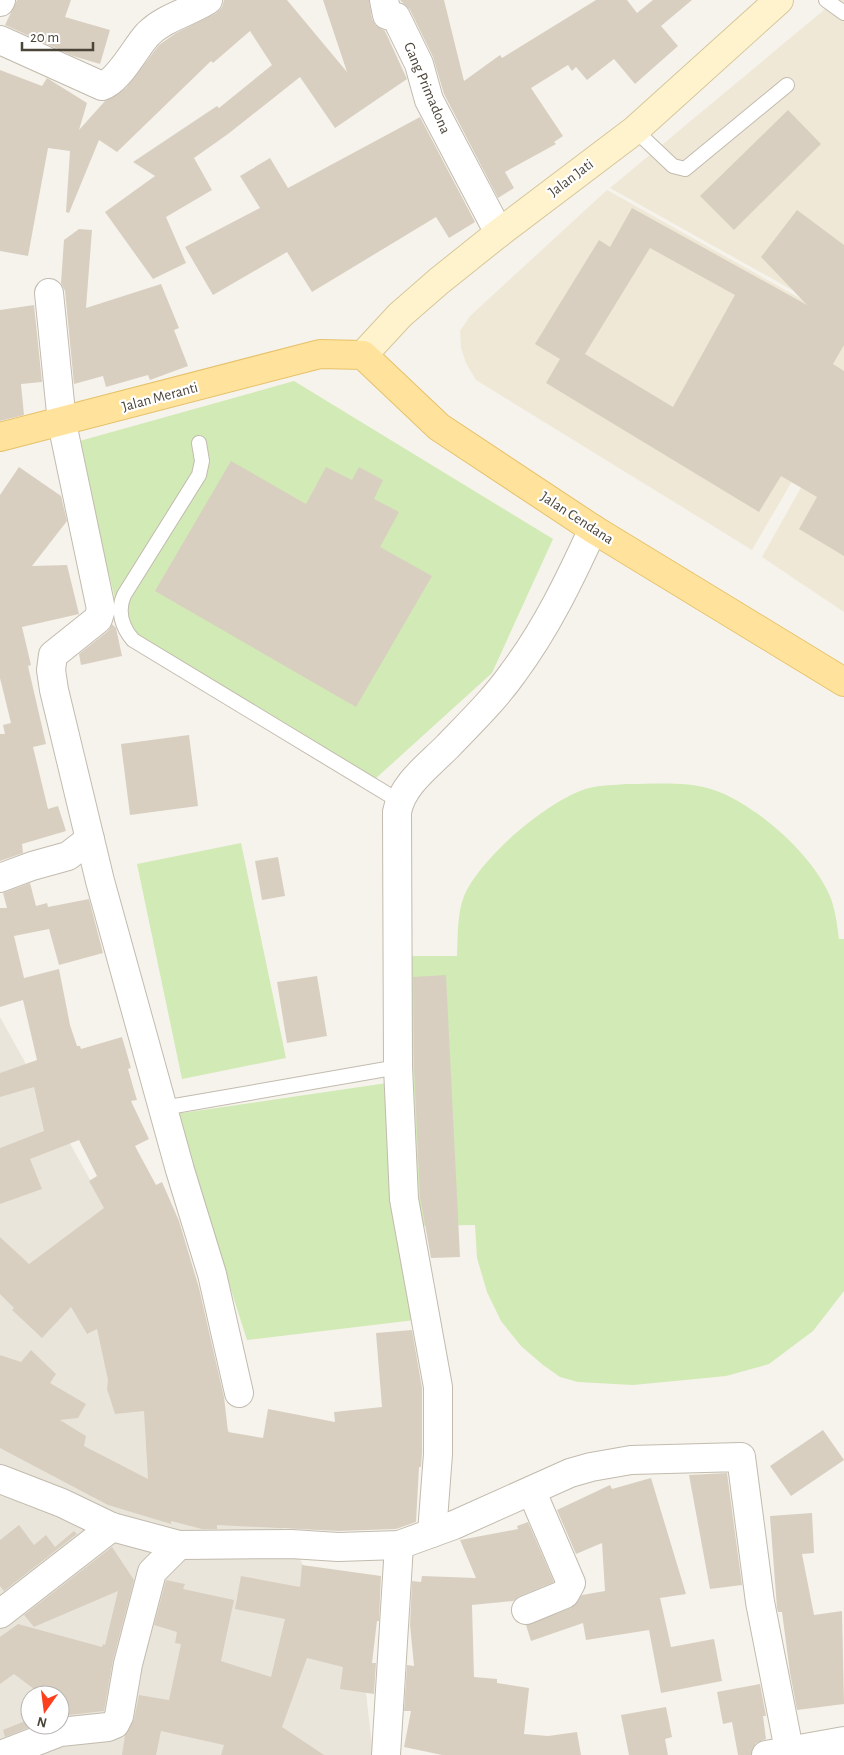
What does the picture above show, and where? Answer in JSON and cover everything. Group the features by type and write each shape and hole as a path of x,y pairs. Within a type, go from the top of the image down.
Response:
{"main road":[{"name":"Jalan Meranti","path":"0,437 62,423 320,354 363,355"},
{"name":"Jalan Cendana","path":"363,355 439,427 593,530 844,682"}],"street":[{"path":"0,40 102,86 113,80 147,35 159,24 208,0"},
{"name":"Gang Primadona","path":"384,0 387,15 396,17 419,64 429,100 499,233"},
{"name":"Jalan Jati","path":"363,355 400,315 499,233 635,130 779,0"},
{"path":"49,293 62,423 101,614 98,619 53,655 51,670 90,839 124,972 212,1274 239,1393"},
{"path":"432,1533 438,1454 438,1387 404,1199 398,1067 397,812 399,801 412,783 491,702 514,672 558,601 593,530"},
{"path":"0,878 32,866 68,856 90,839"},
{"path":"0,1479 62,1503 112,1526 179,1544 291,1544 338,1548 399,1545 532,1492 570,1473 611,1462 741,1457 781,1754 844,1741"},
{"path":"526,1610 565,1594 571,1583 532,1492"},
{"path":"0,1614 112,1526"},
{"path":"1,1755 60,1732 108,1727 115,1724 120,1716 128,1664 152,1572 179,1544"},
{"path":"386,1755 399,1545"}],"lane":[{"path":"826,0 844,13"},
{"path":"635,130 673,166 685,169 787,85"},
{"path":"199,444 202,461 199,475 120,604 126,631 133,640 399,801"},
{"path":"163,1108 398,1067"}],"shaded area":[{"path":"836,0 844,0 844,319 610,188"},
{"path":"607,190 844,323 844,392 752,550 476,380 466,363 461,348 460,331 470,316"},
{"path":"844,411 844,612 762,557"},
{"path":"0,1017 364,1675 373,1755 0,1755"}],"green space":[{"path":"294,381 553,539 492,673 374,780 123,631 76,442"},
{"path":"627,784 701,786 745,805 762,817 795,846 820,878 833,904 839,939 844,939 844,1291 813,1331 769,1364 726,1376 633,1385 578,1382 560,1377 543,1365 521,1346 501,1321 487,1292 477,1258 475,1225 420,1226 408,956 457,956 459,918 464,896 472,881 500,848 536,817 573,794 594,787"},
{"path":"241,843 286,1058 182,1079 137,864"},
{"path":"387,1083 415,1320 247,1340 175,1114"}],"building":[{"path":"17,0 71,0 65,17 110,30 100,64 73,56 5,25"},
{"path":"224,0 287,0 347,72 323,0 369,0 372,19 376,26 385,31 407,79 335,128 300,77 228,134 194,158 212,190 166,217 186,263 153,279 105,212 155,176 133,162 217,106 219,108 272,65 250,31 213,63 211,61 117,152 99,140 69,213 66,212 70,151 48,148 28,256 0,251 0,70 42,86 47,78 87,103 79,130 105,101 126,88 159,45 176,33 216,13 222,7"},
{"path":"400,0 444,0 464,81 500,55 502,58 596,0 627,0 637,13 653,0 692,0 661,26 678,46 635,84 614,59 587,80 576,67 572,71 568,65 531,88 563,136 554,142 556,144 505,172 514,188 498,198 444,94 433,57 410,10"},
{"path":"788,110 821,144 734,230 700,196"},
{"path":"420,117 475,222 449,238 436,217 312,292 287,252 213,295 185,247 260,208 240,176 270,158 288,188"},
{"path":"632,208 807,305 761,257 797,210 844,245 844,345 833,364 844,371 844,556 799,529 817,497 781,476 759,512 546,383 560,359 535,344 599,240 610,247","holes":["650,248 735,295 673,407 585,354"]},
{"path":"79,229 92,230 86,308 161,284 179,328 174,330 188,366 150,380 148,375 106,387 103,376 74,384 65,291 61,283 64,240"},
{"path":"34,305 42,382 21,384 24,415 0,421 0,310"},
{"path":"231,461 306,504 326,467 352,480 359,467 383,480 374,499 399,512 380,547 432,576 356,707 155,591"},
{"path":"19,467 61,496 67,521 32,566 67,565 79,614 22,627 31,665 28,666 46,744 33,747 48,809 58,806 66,831 22,844 23,853 0,861 0,734 5,734 3,725 11,723 0,678 0,495"},
{"path":"112,624 116,628 122,656 81,665 79,654 108,631"},
{"path":"189,735 198,806 130,815 121,744"},
{"path":"278,857 285,896 262,900 255,861"},
{"path":"30,883 36,906 47,903 48,907 89,899 103,953 59,965 49,929 14,936 24,978 59,969 70,1025 77,1046 80,1046 81,1049 122,1037 131,1068 128,1069 137,1100 131,1101 149,1139 135,1146 156,1185 162,1182 179,1221 199,1288 224,1397 228,1432 263,1438 268,1409 335,1422 334,1412 382,1407 376,1333 412,1330 422,1388 422,1453 421,1467 419,1467 416,1522 396,1529 338,1531 217,1525 217,1529 202,1529 171,1521 171,1524 108,1505 0,1448 0,1355 21,1362 31,1350 56,1374 50,1383 86,1404 78,1418 60,1420 86,1436 84,1446 148,1479 144,1411 115,1414 107,1389 108,1380 97,1329 87,1334 71,1307 42,1338 12,1310 14,1308 0,1294 0,1237 29,1264 104,1208 89,1181 97,1176 79,1140 30,1159 42,1189 0,1204 0,1148 44,1131 34,1087 0,1097 0,1073 37,1060 23,1000 0,1007 0,908 7,908 3,893"},
{"path":"446,975 460,1257 431,1258 420,1197 414,1067 413,977"},
{"path":"317,976 327,1036 287,1043 277,982"},
{"path":"823,1430 844,1460 791,1496 770,1466"},
{"path":"727,1473 742,1585 710,1589 689,1475"},
{"path":"651,1478 686,1594 660,1598 671,1647 714,1639 722,1681 661,1693 649,1630 586,1640 583,1623 531,1641 526,1625 571,1608 582,1595 605,1591 602,1543 576,1554 557,1510 610,1485 612,1489"},
{"path":"812,1513 814,1553 802,1554 814,1615 842,1611 844,1704 797,1710 782,1612 778,1612 777,1608 770,1516"},
{"path":"528,1522 554,1582 520,1596 513,1601 472,1605 474,1677 497,1679 497,1683 529,1688 524,1734 548,1736 577,1732 581,1755 442,1755 404,1747 411,1711 404,1711 407,1665 414,1666 410,1625 412,1581 421,1582 422,1576 476,1578 460,1540 518,1529 517,1526"},
{"path":"19,1525 34,1545 46,1535 55,1547 74,1531 77,1534 4,1591 0,1586 0,1540"},
{"path":"112,1547 134,1580 113,1660 104,1711 70,1715 70,1685 29,1685 14,1674 0,1684 0,1637 18,1624 102,1647 103,1644 105,1645 118,1591 34,1627 24,1615"},
{"path":"302,1565 381,1576 379,1621 377,1621 372,1663 376,1663 374,1694 340,1689 343,1667 307,1658 282,1727 324,1755 221,1755 224,1745 161,1731 156,1755 122,1755 125,1735 134,1719 139,1695 169,1700 181,1644 175,1643 177,1632 154,1625 166,1580 185,1584 183,1589 234,1600 221,1661 271,1677 285,1619 235,1609 241,1576 300,1587"},
{"path":"760,1684 766,1716 763,1716 766,1739 756,1743 751,1755 738,1755 732,1722 723,1724 717,1692"},
{"path":"666,1707 672,1737 665,1739 668,1755 629,1755 621,1715"},
{"path":"20,1723 20,1731 5,1737 3,1730"}]}
